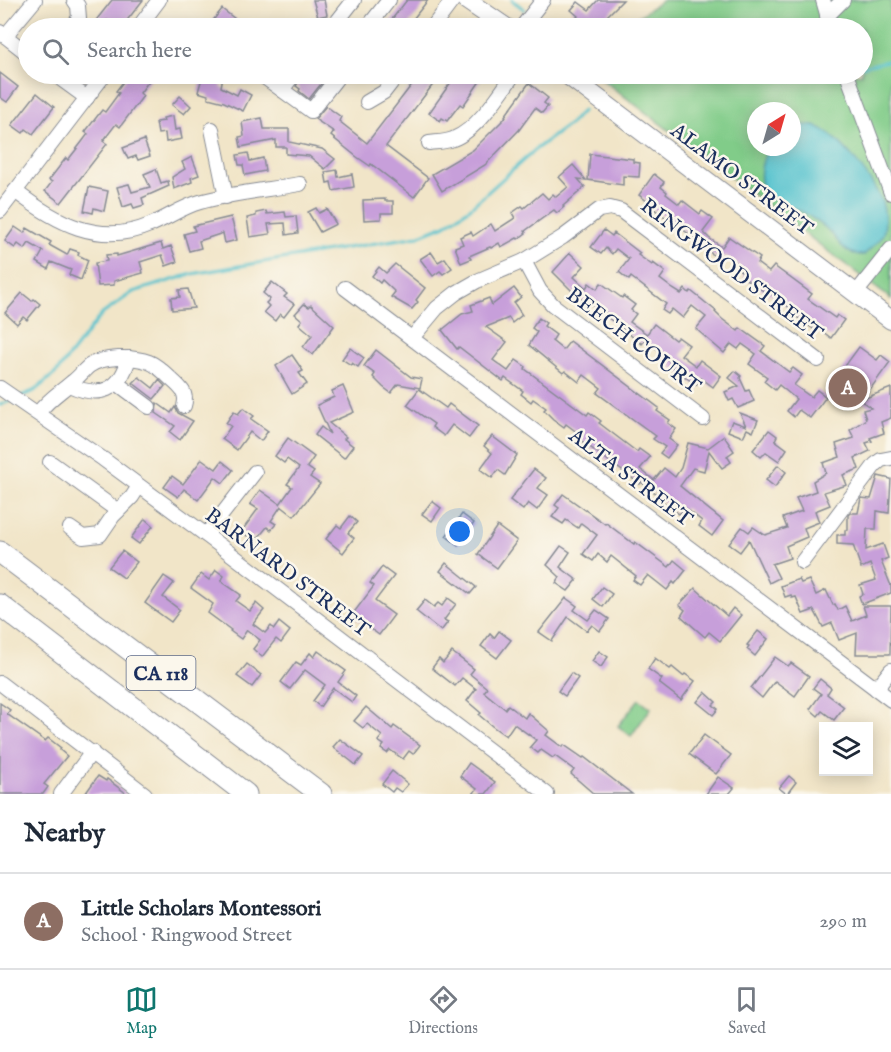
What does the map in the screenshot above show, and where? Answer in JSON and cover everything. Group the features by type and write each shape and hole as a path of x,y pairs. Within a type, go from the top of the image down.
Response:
{"highway":[{"name":"CA 118","path":"0,552 321,794"},
{"name":"CA 118","path":"0,605 241,791"}],"main road":[{"path":"466,0 492,18"},
{"name":"ALAMO STREET","path":"579,84 891,320"}],"street":[{"path":"18,18 35,0"},
{"path":"74,0 78,6 79,18"},
{"path":"146,18 159,0"},
{"path":"340,18 354,0"},
{"path":"376,18 390,0"},
{"path":"440,18 453,0"},
{"path":"528,18 543,0"},
{"path":"823,0 828,18"},
{"path":"832,18 843,0"},
{"path":"18,18 3,34 18,46"},
{"path":"68,84 87,98"},
{"path":"0,211 98,84"},
{"path":"274,84 311,111 332,84"},
{"path":"282,90 286,84"},
{"path":"368,102 384,92 390,84"},
{"path":"429,143 452,140 468,130 507,84"},
{"path":"851,84 891,193"},
{"path":"212,129 226,197"},
{"path":"15,191 43,213 60,222 76,228 115,233 141,228 189,206 300,184"},
{"name":"RINGWOOD STREET","path":"412,338 437,308 456,293 477,281 524,261 563,237 599,210 610,208 621,211 818,360"},
{"path":"856,293 891,249"},
{"name":"BEECH COURT","path":"524,261 540,291 553,305 703,419"},
{"name":"ALTA STREET","path":"345,288 891,700"},
{"path":"69,385 77,389 95,391 109,389 118,384 125,373 129,358"},
{"path":"38,413 51,397 69,385 91,365 108,360 129,358 149,362 164,373 185,394 184,406"},
{"path":"118,384 149,407"},
{"name":"BARNARD STREET","path":"5,391 206,535 547,794"},
{"path":"802,561 875,465 881,460 891,458"},
{"path":"50,462 118,511"},
{"path":"206,535 255,472"},
{"path":"70,528 83,537 100,535 140,486"},
{"path":"876,689 891,670"},
{"path":"0,683 92,752 138,792"},
{"path":"61,794 92,752"}],"green space":[{"path":"663,0 891,0 891,299 608,84 873,84 873,18 636,18"},
{"path":"639,699 651,708 631,736 618,726"}],"water":[{"path":"801,125 811,125 829,133 847,150 878,193 884,210 885,227 877,243 864,255 847,251 821,224 803,212 772,198 763,187 761,172 765,156 801,156"}],"building":[{"path":"112,0 143,0 129,18 98,18"},
{"path":"313,0 324,0 327,15 318,17"},
{"path":"407,0 428,0 414,18 393,18"},
{"path":"598,0 623,0 605,18 576,18 578,16 571,10 578,2 589,10"},
{"path":"222,9 234,18 215,18"},
{"path":"0,73 18,87 7,102 0,97"},
{"path":"121,84 147,84 140,93 143,96 120,127 116,124 103,141 107,144 61,203 45,191 52,182 49,180 82,142 88,134 85,132 102,110 105,112 119,93 116,91"},
{"path":"200,84 222,84 221,87 237,95 240,89 251,95 243,111 198,92"},
{"path":"297,84 321,84 309,99 296,86"},
{"path":"412,84 433,84 386,146 428,178 414,197 371,164 370,166 357,157 331,136 334,132 315,119 326,106 341,117 339,121 367,143"},
{"path":"450,84 478,84 463,106 460,104 447,121 442,118 440,121 429,113"},
{"path":"528,84 548,98 544,103 548,106 542,113 535,108 519,130 485,165 442,191 432,174 473,150 505,116"},
{"path":"37,93 54,107 33,134 26,129 23,133 12,125"},
{"path":"180,96 191,106 184,114 172,105"},
{"path":"173,116 175,130 180,129 182,139 166,142 165,133 158,134 156,122"},
{"path":"262,118 264,129 289,129 289,142 322,149 335,159 325,169 309,156 286,154 286,147 276,147 276,140 241,147 239,137 244,136 242,122"},
{"path":"144,140 150,156 138,160 136,156 128,159 123,148"},
{"path":"248,153 250,161 263,158 265,171 245,175 243,165 239,165 237,155"},
{"path":"590,154 633,159 633,162 640,163 639,177 623,176 623,185 588,180"},
{"path":"192,157 199,175 191,178 192,182 174,189 172,177 185,169 182,162"},
{"path":"573,165 586,180 578,179 585,187 564,207 557,213 554,210 525,231 526,233 518,239 501,247 499,243 469,256 471,259 461,263 455,247 463,244 460,237 471,232 473,236 491,224 495,231 515,218 512,213 522,206 524,208 542,193 548,199 553,194 556,197 568,187 559,177"},
{"path":"156,169 161,183 168,181 169,186 142,198 144,205 134,208 132,204 123,207 117,187 129,184 132,192 150,187 144,174"},
{"path":"337,170 338,177 352,174 354,187 333,191 331,182 327,183 325,172"},
{"path":"654,174 664,182 661,187 667,192 666,194 679,204 682,200 700,214 702,211 713,219 703,232 709,238 722,247 729,237 760,258 757,263 769,272 774,266 812,294 808,299 835,318 837,315 844,320 831,338 818,328 816,331 770,293 769,295 743,277 745,274 737,268 739,265 725,255 721,260 708,251 710,249 647,204 648,202 639,195"},
{"path":"89,187 108,191 104,211 94,208 93,213 84,211"},
{"path":"385,199 385,201 393,201 393,213 381,213 381,219 364,220 363,200"},
{"path":"316,208 319,213 327,209 336,224 320,232 308,212"},
{"path":"266,211 267,214 285,212 286,217 296,216 298,233 286,235 285,223 268,224 270,234 250,237 247,218"},
{"path":"231,217 237,240 225,243 223,233 199,241 201,248 189,251 184,234 195,231 193,226"},
{"path":"15,227 24,233 27,228 51,242 49,245 67,255 70,249 79,252 78,255 88,260 81,280 69,275 71,270 51,262 48,269 37,262 43,251 29,243 25,249 18,244 15,248 5,241"},
{"path":"604,230 612,236 614,233 640,253 638,255 665,272 660,279 673,289 681,294 685,289 689,293 691,291 738,331 740,328 765,346 761,351 789,372 793,368 802,375 794,385 811,397 817,390 826,397 810,418 799,410 794,417 787,411 796,399 779,385 775,390 764,381 767,377 749,364 756,354 742,344 738,349 731,344 724,353 696,329 706,317 692,306 683,318 672,309 668,314 662,310 666,304 631,277 629,280 619,272 629,259 616,249 612,254 606,248 601,254 591,247"},
{"path":"161,243 163,249 171,246 177,262 166,266 162,255 140,262 143,273 114,281 114,285 98,286 95,263 107,261 106,255 117,254 117,256"},
{"path":"431,252 438,262 445,258 452,268 443,274 440,271 433,276 420,259"},
{"path":"570,253 584,266 574,277 586,288 589,283 597,289 601,283 635,305 631,310 636,314 630,322 647,334 654,324 675,340 678,337 689,345 681,355 696,366 700,360 721,376 713,387 701,378 696,385 671,366 673,364 663,356 664,354 645,340 642,344 607,317 608,315 596,304 594,306 579,298 553,272"},
{"path":"395,264 425,288 412,309 391,297 395,292 382,280 380,283 372,276 379,267 386,273"},
{"path":"272,282 287,294 284,297 294,304 284,317 280,314 275,321 264,312 269,306 266,303 270,299 263,293"},
{"path":"514,288 521,297 514,303 522,315 512,323 509,318 486,327 507,342 493,360 508,371 516,360 587,415 589,412 601,421 599,423 637,452 639,449 650,457 640,469 654,480 664,468 675,477 681,468 688,443 708,448 724,436 734,451 727,456 731,462 722,468 709,451 704,471 693,468 680,486 723,521 712,536 699,526 702,521 685,508 679,514 641,482 640,484 579,439 582,436 566,424 564,427 553,419 544,410 546,408 533,399 531,402 521,394 523,391 505,378 503,381 459,347 457,349 442,330 462,314 473,311 471,305 489,298 492,305"},
{"path":"188,289 194,308 172,310 171,298 180,297 179,290"},
{"path":"22,293 40,304 27,320 23,317 17,324 5,313"},
{"path":"304,304 309,307 311,305 334,326 313,355 303,347 312,335 299,324 302,320 295,314"},
{"path":"539,318 546,323 544,326 556,335 552,341 563,350 570,341 659,408 657,411 670,420 668,423 676,429 669,439 677,445 667,458 660,453 665,447 653,439 656,436 597,393 601,388 584,375 579,382 565,371 563,373 529,345 537,332 532,328"},
{"path":"859,347 877,360 881,355 890,362 863,399 891,388 891,418 881,422 884,433 870,438 872,441 866,443 870,451 855,458 859,469 843,475 847,485 824,492 830,505 815,511 819,522 804,528 807,537 786,546 790,558 772,564 779,578 769,583 749,540 740,552 729,544 742,527 749,532 753,527 765,535 787,528 783,518 802,511 796,498 816,491 813,481 826,473 823,463 840,457 836,444 854,438 850,430 866,419 863,410 871,408 834,381"},
{"path":"350,348 364,358 358,367 342,359"},
{"path":"376,350 411,377 422,379 420,388 398,384 391,393 383,387 373,377 375,374 364,366"},
{"path":"292,355 303,371 299,373 307,384 292,394 276,366"},
{"path":"735,371 741,376 746,391 749,390 754,401 738,408 733,399 729,401 725,392 739,386 729,378"},
{"path":"139,377 153,388 159,380 165,386 154,399 133,383"},
{"path":"343,386 354,412 329,423 353,446 344,458 315,435 321,427 330,434 317,405 334,397 332,391"},
{"path":"419,389 446,408 449,404 478,426 469,438 452,425 444,436 432,427 434,424 407,405"},
{"path":"157,403 171,413 175,407 178,413 193,421 180,440 170,432 175,426 156,413"},
{"path":"243,408 254,416 251,419 268,431 261,441 250,432 237,450 222,439 231,426 226,423 234,411 238,414"},
{"path":"740,413 758,420 753,432 747,429 743,437 728,431 732,421 746,426"},
{"path":"769,430 777,436 775,440 787,449 779,461 766,452 761,457 753,450"},
{"path":"492,436 517,455 505,475 498,470 492,478 480,469 492,453 484,446"},
{"path":"288,438 314,457 307,467 314,472 310,477 320,484 294,516 281,506 271,521 276,524 271,530 267,527 258,538 254,536 252,539 241,532 258,509 250,504 260,490 280,504 292,487 287,484 299,468 287,459 284,463 275,456"},
{"path":"202,459 216,469 222,461 233,470 223,483 215,477 198,500 184,489 178,497 164,487 172,476 183,484"},
{"path":"778,465 786,472 775,487 766,480"},
{"path":"534,469 546,478 538,488 548,495 537,510 528,503 523,510 510,500"},
{"path":"878,476 891,479 889,513 877,511 876,529 867,529 866,550 883,544 888,558 881,561 891,586 891,593 862,604 859,596 863,594 860,585 876,580 870,564 861,568 853,545 837,544 837,535 845,535 845,530 848,530 848,515 858,513 861,498 871,499"},
{"path":"563,494 669,567 674,560 686,570 667,590 648,575 640,585 633,580 636,576 611,556 607,562 598,554 593,561 583,554 597,535 581,523 578,528 566,520 563,524 552,517 559,508 555,505"},
{"path":"432,501 441,508 432,521 422,514"},
{"path":"462,514 474,523 458,545 446,536"},
{"path":"350,516 357,522 348,533 354,538 343,553 326,539 337,525 341,528"},
{"path":"145,519 153,526 139,544 131,538"},
{"path":"497,526 517,541 497,568 478,554"},
{"path":"561,546 570,552 560,567 577,580 568,591 556,583 560,577 547,565"},
{"path":"122,551 137,562 124,578 109,567"},
{"path":"446,563 476,587 470,594 440,571"},
{"path":"382,567 394,576 375,601 394,615 379,635 352,615 374,586 370,583"},
{"path":"216,570 224,576 221,581 241,595 236,601 250,611 256,603 264,610 253,624 265,633 271,626 274,629 279,622 290,631 281,643 276,639 262,657 253,649 260,640 247,630 241,639 230,631 208,613 213,604 191,588 201,574 209,580"},
{"path":"164,576 174,583 163,597 180,610 171,622 145,603"},
{"path":"799,579 801,583 809,580 816,595 826,590 838,610 845,606 852,621 866,615 863,606 891,606 890,654 856,654 857,633 839,640 832,623 823,627 814,610 803,614 796,597 792,598 791,595 785,597 781,586"},
{"path":"602,587 612,594 603,607 593,599"},
{"path":"695,588 727,616 733,608 741,615 720,641 709,632 705,637 681,616 685,610 679,605"},
{"path":"448,598 456,604 444,620 448,622 441,631 416,611 425,600 434,607 438,603 442,606"},
{"path":"566,598 577,606 574,610 588,620 596,610 609,619 600,631 592,625 587,631 568,617 552,641 539,632"},
{"path":"499,631 511,640 497,658 481,646 490,634 494,638"},
{"path":"758,631 768,639 755,656 747,649 749,646 747,645"},
{"path":"318,651 346,671 338,682 356,696 352,702 333,688 320,707 313,701 325,685 305,670 290,689 281,682 296,662 301,665 310,653 314,657"},
{"path":"599,651 608,657 601,667 592,661"},
{"path":"452,652 474,669 470,674 487,688 484,692 505,709 508,705 525,718 528,713 549,731 546,735 562,747 564,745 584,757 632,794 594,794 571,774 574,770 555,756 553,758 541,750 538,753 530,747 536,740 514,724 506,736 492,726 467,701 476,689 462,678 455,686 432,668 439,659 443,663"},
{"path":"775,657 788,666 791,663 809,676 795,696 775,681 762,698 751,688"},
{"path":"655,658 670,669 672,667 683,676 685,674 695,681 681,700 659,683 662,679 648,669"},
{"path":"247,664 261,675 252,687 237,676"},
{"path":"571,673 578,678 565,696 558,691"},
{"path":"820,679 831,688 827,694 844,707 834,720 822,711 818,716 810,709 821,694 813,688"},
{"path":"705,692 716,702 713,705 718,709 713,715 697,702"},
{"path":"0,703 10,710 7,714 45,741 48,738 67,756 44,784 48,787 43,794 0,794"},
{"path":"366,707 392,729 394,726 420,745 413,754 409,751 403,759 390,750 387,753 381,749 384,745 378,741 382,736 367,724 363,728 354,721"},
{"path":"704,735 731,755 716,774 689,754"},
{"path":"340,739 363,756 356,765 333,747"},
{"path":"469,763 495,782 486,794 473,794 477,789 460,776"},
{"path":"392,771 408,784 401,792 395,788 392,792 382,784"},
{"path":"98,776 106,781 107,779 127,794 85,794"},
{"path":"789,776 796,782 787,794 779,788"},
{"path":"718,777 734,788 729,794 706,794"}],"waterway":[{"path":"512,0 525,10"},
{"path":"873,64 891,60"},
{"path":"21,396 34,391 57,372 101,315 133,292 192,274 418,236 445,225 470,208 536,149 571,123 583,110"},
{"path":"0,405 12,400"}],"place":[{"name":"Little Scholars Montessori","path":"848,388"}]}
